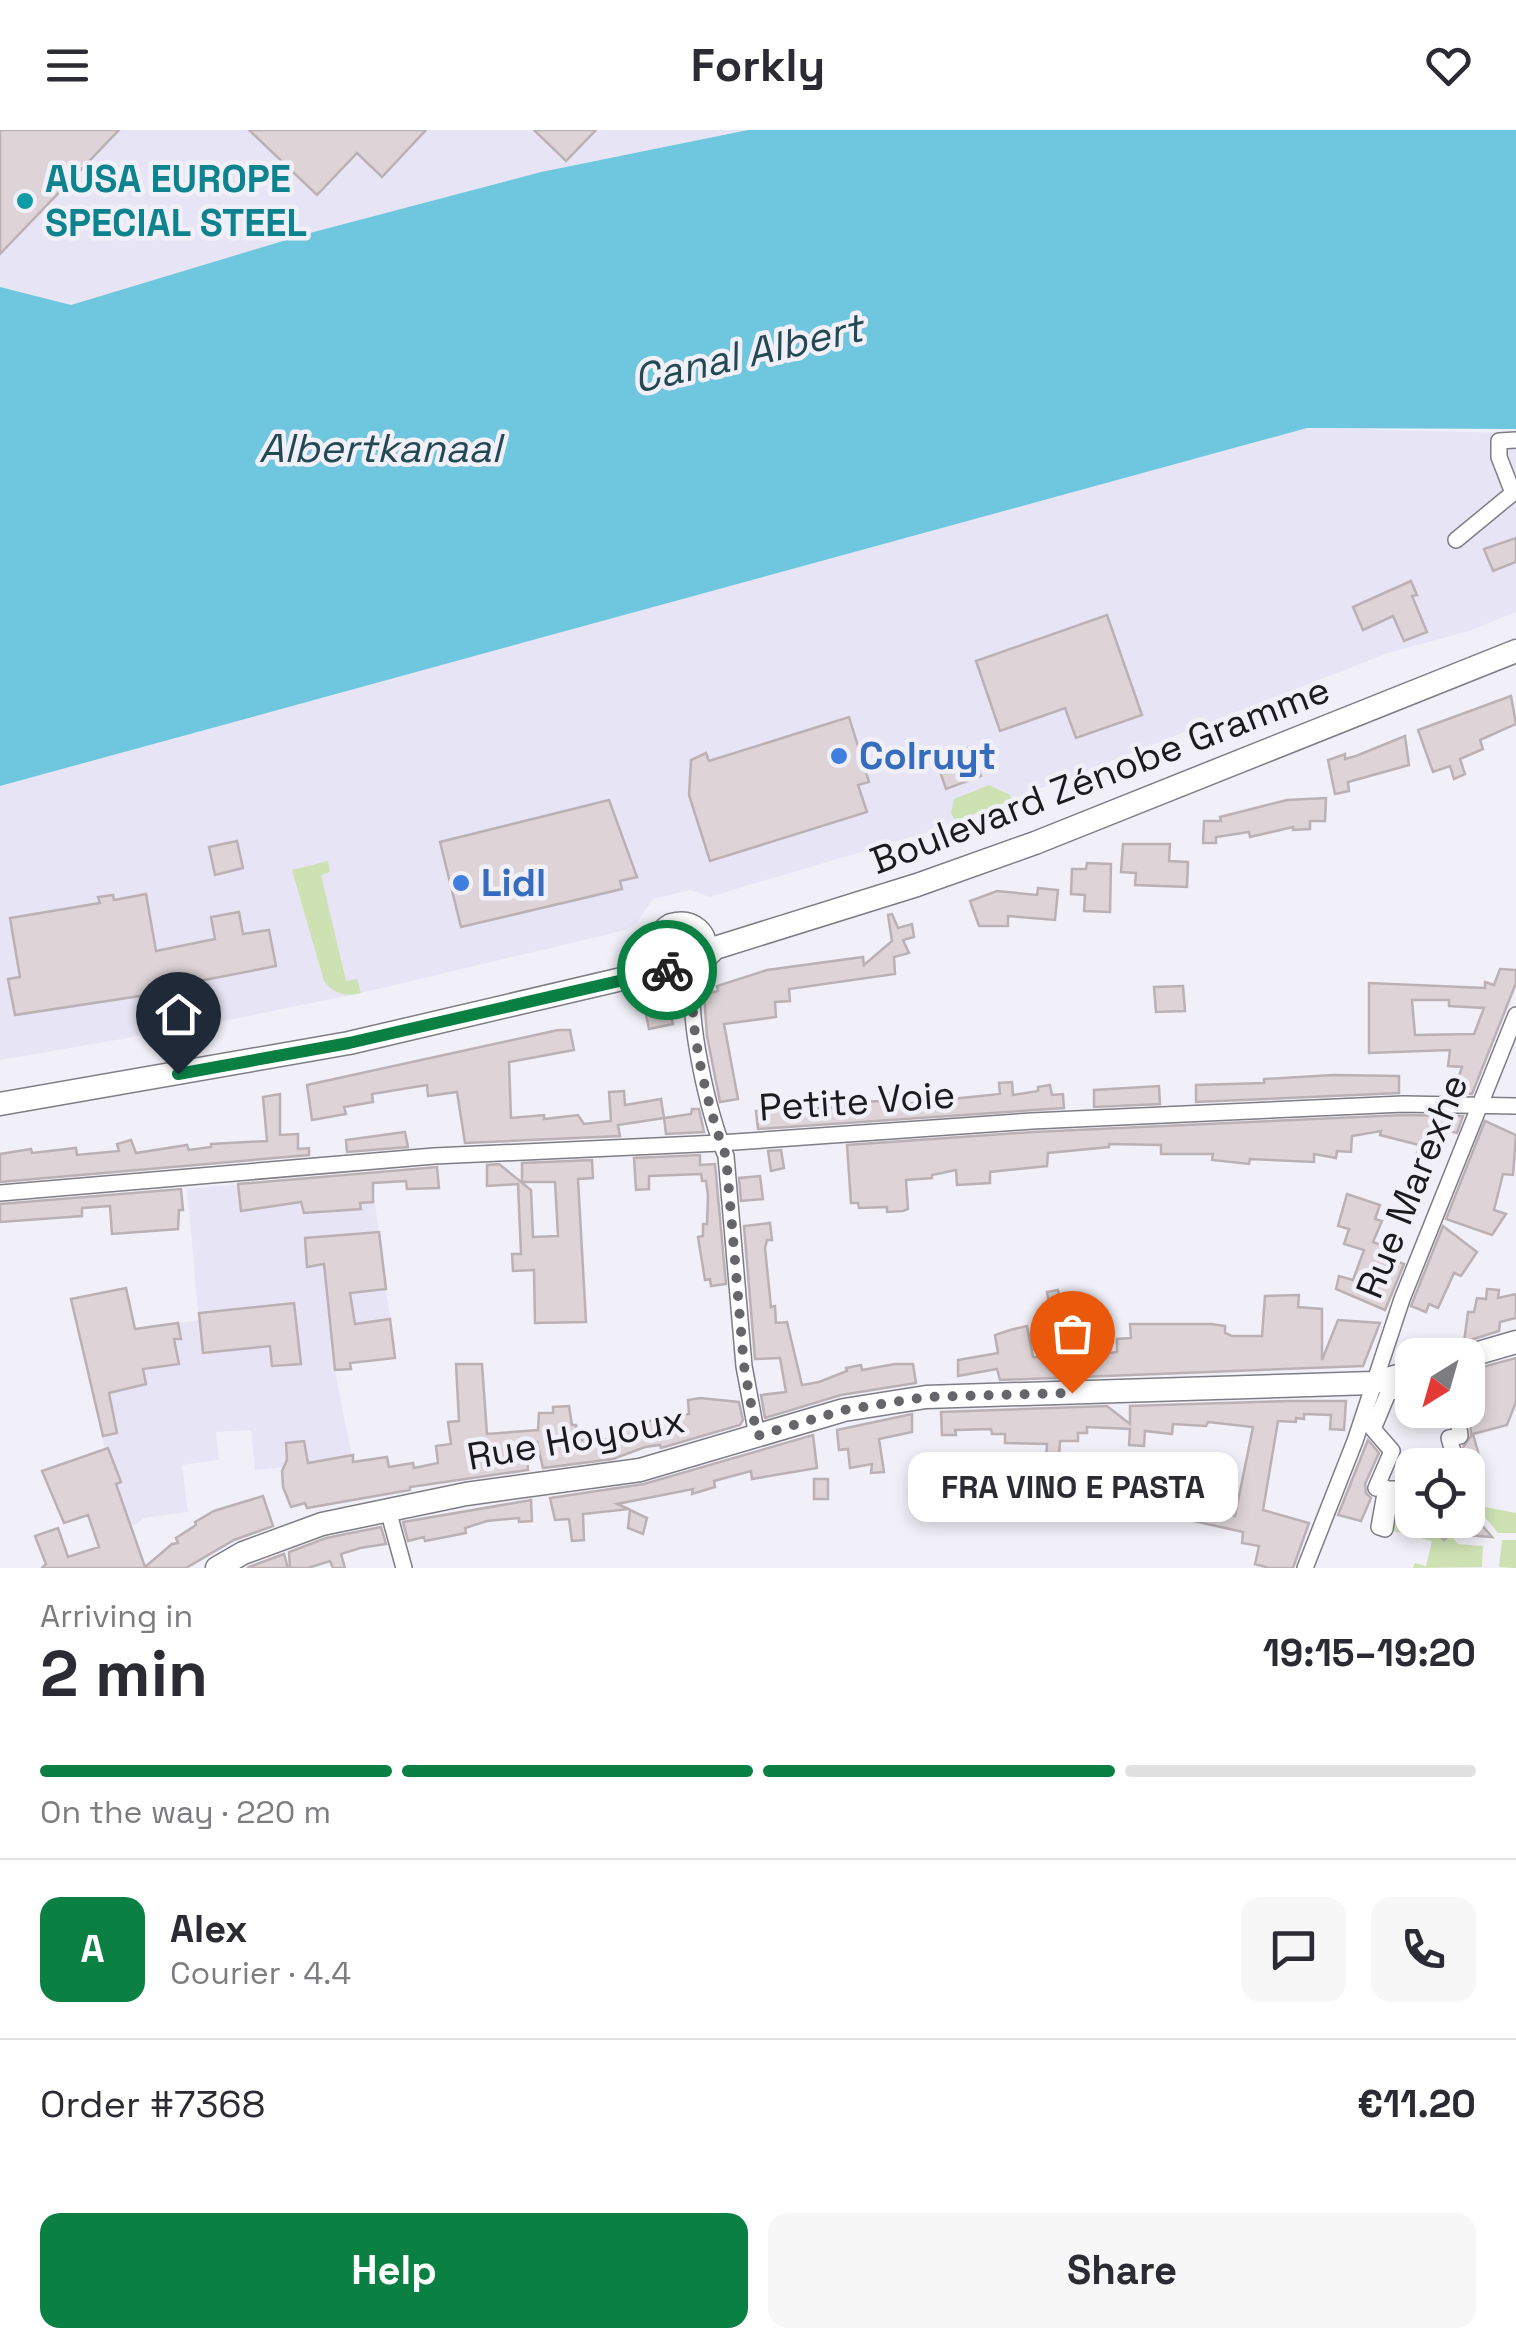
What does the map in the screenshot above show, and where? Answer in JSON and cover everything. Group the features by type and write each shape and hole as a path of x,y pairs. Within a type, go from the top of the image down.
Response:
{"main road":[{"name":"Boulevard Zénobe Gramme","path":"0,1104 349,1043 666,969 684,974 715,948 1035,844 1516,651"},
{"path":"666,969 655,950 657,939 671,925 688,924 697,929 706,941 701,962"},
{"path":"1485,1351 1516,1342"},
{"name":"Rue Hoyoux","path":"217,1568 296,1532 466,1494 640,1470 844,1410 926,1397 1372,1383 1395,1377"}],"street":[{"path":"1456,540 1515,494 1499,457 1499,442 1516,440"},
{"path":"701,962 691,992 713,1125 726,1156 744,1366 757,1436"},
{"name":"Rue Marexhe","path":"1305,1568 1372,1383 1516,1015"},
{"name":"Petite Voie","path":"0,1193 434,1156 1050,1120 1403,1104 1516,1106"},
{"path":"1395,1391 1388,1392 1372,1430 1392,1451 1376,1488 1386,1488 1379,1527 1385,1529 1391,1488 1395,1489"},
{"path":"1452,1448 1449,1438 1460,1436 1459,1428"},
{"path":"388,1510 404,1568"}],"shaded area":[{"path":"0,130 748,130 541,172 306,234 70,306 0,287"},
{"path":"1307,428 1516,433 1516,612 1469,631 1388,653 929,832 709,897 691,890 653,899 636,924 626,930 361,993 0,1060 0,786"},
{"path":"371,1172 395,1358 350,1363 351,1369 335,1371 360,1497 307,1508 288,1467 255,1470 251,1430 216,1432 219,1460 182,1465 188,1512 144,1518 131,1528 116,1484 121,1481 109,1449 105,1449 71,1299 126,1288 135,1329 199,1320 187,1189"}],"green space":[{"path":"989,785 1010,795 1012,800 955,821 951,813 954,799"},
{"path":"328,861 330,872 321,875 346,981 357,979 361,993 340,993 324,981 292,870"},
{"path":"677,938 685,938 692,949 685,960 677,960 670,953 670,945"},
{"path":"1391,1489 1395,1491 1395,1532 1385,1529"},
{"path":"1485,1507 1516,1513 1516,1533 1498,1533 1485,1517"},
{"path":"1420,1538 1453,1538 1458,1544 1483,1546 1482,1567 1413,1568 1415,1563 1426,1566 1432,1541"},
{"path":"1502,1540 1516,1540 1516,1568 1499,1567"}],"water":[{"name":"Albertkanaal","path":"748,130 1516,130 1516,429 1307,428 0,786 0,287 71,305 306,234 541,172"}],"building":[{"name":"AUSA EUROPE SPECIAL STEEL","path":"0,130 119,130 0,254"},
{"name":"AUSA EUROPE SPECIAL STEEL","path":"249,130 426,130 382,177 357,153 317,195"},
{"path":"534,130 596,130 566,161"},
{"path":"1516,538 1516,562 1493,571 1484,549"},
{"path":"1411,581 1417,595 1412,596 1427,632 1404,641 1393,616 1363,630 1353,607"},
{"path":"1107,615 1142,715 1076,738 1065,708 1000,731 976,661"},
{"path":"1511,696 1516,724 1480,740 1483,749 1460,759 1465,774 1454,779 1450,766 1433,772 1418,730"},
{"path":"849,717 869,782 858,785 867,812 710,861 689,795 691,760 706,753 709,761"},
{"path":"1405,736 1409,765 1348,782 1349,791 1335,794 1328,760 1345,754 1345,759 1356,756"},
{"path":"970,747 981,776 946,789 936,760"},
{"path":"1326,798 1325,821 1310,821 1310,829 1293,827 1250,837 1249,832 1216,837 1216,843 1203,843 1204,821 1221,821 1220,817 1287,800"},
{"path":"609,800 637,877 620,881 622,889 461,927 440,842"},
{"path":"237,841 243,868 215,875 209,847"},
{"path":"1123,844 1170,844 1169,861 1188,862 1187,887 1135,885 1136,873 1121,872"},
{"path":"1087,863 1111,864 1110,912 1084,911 1085,895 1071,894 1072,869 1086,869"},
{"path":"1038,888 1058,890 1055,920 1008,916 1008,926 979,926 970,901 997,891 1037,895"},
{"path":"146,894 156,951 215,939 211,917 239,912 243,934 269,930 276,966 184,984 184,979 153,994 15,1015 8,979 20,977 10,918 100,903 98,897 113,895 114,900"},
{"path":"892,914 898,928 912,924 914,937 903,940 909,953 894,957 895,974 789,989 790,1001 775,1002 776,1017 724,1024 738,1099 720,1102 707,1036 704,994 767,970 863,957 864,965 892,941 888,915"},
{"path":"1500,969 1516,970 1516,983 1472,1094 1454,1091 1462,1067 1448,1066 1450,1050 1369,1053 1369,983 1485,988 1485,982 1494,985","holes":["1412,1000 1449,1000 1449,1006 1484,1008 1474,1034 1415,1035"]},
{"path":"1183,986 1185,1011 1156,1012 1154,987"},
{"path":"667,1000 673,1024 649,1029 644,1005"},
{"path":"570,1030 574,1050 509,1062 511,1118 578,1115 584,1124 611,1121 609,1092 624,1091 625,1105 661,1099 664,1118 618,1125 620,1136 465,1143 457,1092 428,1096 427,1085 372,1094 373,1102 344,1107 346,1114 312,1120 307,1085"},
{"path":"1333,1075 1399,1076 1399,1093 1196,1102 1196,1085"},
{"path":"1012,1082 1013,1095 1050,1085 1052,1095 1063,1094 1064,1108 758,1129 756,1111 891,1101 890,1093 903,1093 904,1103 952,1103 952,1099 1000,1094 999,1083"},
{"path":"1159,1086 1160,1104 1094,1107 1094,1090"},
{"path":"280,1094 280,1135 298,1134 298,1149 309,1148 309,1155 0,1182 0,1154 31,1149 32,1153 76,1148 77,1155 119,1151 117,1144 131,1140 136,1153 187,1145 189,1150 211,1144 267,1141 263,1097"},
{"path":"699,1109 704,1132 666,1134 664,1118"},
{"path":"1403,1115 1463,1116 1457,1133 1447,1130 1438,1160 1416,1157 1419,1145 1380,1135 1381,1131 1352,1136 1351,1152 1337,1151 1336,1158 1314,1154 1314,1162 1250,1159 1249,1164 1212,1160 1213,1154 1161,1154 1161,1145 1109,1144 1048,1153 1047,1166 990,1172 990,1183 957,1185 956,1170 932,1178 906,1180 908,1209 903,1211 859,1208 858,1203 851,1203 847,1145"},
{"path":"1485,1121 1516,1135 1513,1175 1503,1174 1494,1210 1506,1214 1492,1235 1446,1219"},
{"path":"405,1132 408,1147 347,1152 346,1140"},
{"path":"781,1150 784,1168 771,1171 768,1151"},
{"path":"700,1155 700,1165 715,1164 726,1284 711,1286 710,1279 705,1280 698,1237 703,1236 703,1224 707,1224 708,1195 701,1174 649,1176 649,1189 636,1190 634,1158"},
{"path":"592,1160 593,1178 578,1179 586,1322 535,1323 534,1270 513,1271 512,1254 521,1254 518,1184 487,1186 487,1165 499,1164 531,1190 533,1237 558,1236 555,1182 522,1182 522,1163"},
{"path":"437,1167 439,1188 407,1189 406,1181 373,1183 373,1202 360,1203 361,1209 304,1213 301,1202 241,1211 238,1184"},
{"path":"760,1176 763,1199 741,1201 739,1178"},
{"path":"181,1189 183,1210 179,1210 178,1229 112,1234 110,1206 82,1208 82,1216 0,1222 0,1204"},
{"path":"1347,1194 1380,1205 1375,1219 1382,1221 1373,1242 1395,1250 1391,1259 1404,1264 1385,1310 1336,1289 1339,1276 1353,1280 1364,1250 1344,1244 1349,1229 1338,1226"},
{"path":"770,1223 772,1240 767,1240 765,1248 771,1307 775,1306 776,1323 787,1322 802,1385 819,1382 847,1371 846,1368 861,1365 862,1370 895,1364 913,1364 916,1383 841,1395 765,1418 761,1395 786,1392 780,1358 755,1359 744,1226"},
{"path":"1443,1226 1477,1252 1461,1276 1454,1273 1438,1308 1429,1304 1426,1312 1411,1306"},
{"path":"379,1232 386,1289 350,1293 355,1324 390,1319 395,1358 350,1363 351,1369 335,1370 324,1264 307,1267 305,1238"},
{"path":"126,1288 135,1329 178,1323 181,1339 174,1339 179,1364 143,1369 146,1384 109,1393 117,1433 103,1436 71,1299"},
{"path":"1487,1289 1499,1290 1498,1298 1516,1294 1516,1318 1500,1322 1499,1331 1465,1338 1468,1312 1474,1312 1477,1298 1486,1299"},
{"path":"1058,1290 1065,1322 1053,1325 1047,1292"},
{"path":"1299,1295 1298,1307 1322,1309 1322,1360 1338,1320 1380,1323 1363,1366 1000,1380 997,1369 958,1376 958,1360 998,1353 995,1335 1010,1330 1027,1326 1033,1357 1076,1358 1117,1352 1117,1339 1131,1338 1130,1324 1211,1324 1225,1326 1225,1333 1232,1336 1262,1336 1265,1296"},
{"path":"294,1303 301,1364 272,1366 270,1346 203,1353 199,1313"},
{"path":"1516,1358 1516,1402 1507,1425 1473,1434 1477,1448 1463,1448 1471,1436 1471,1428 1485,1428 1485,1366"},
{"path":"456,1364 482,1364 487,1434 538,1430 539,1413 553,1413 553,1407 569,1406 579,1440 618,1439 616,1433 632,1424 689,1414 688,1400 700,1398 739,1402 743,1420 740,1425 661,1448 645,1447 613,1459 543,1468 537,1442 526,1444 528,1470 410,1487 307,1508 305,1503 291,1507 283,1487 286,1443 304,1441 308,1463 353,1455 353,1462 387,1457 389,1467 413,1463 414,1468 438,1463 436,1446 451,1444 448,1422 459,1421"},
{"path":"1346,1401 1344,1430 1330,1429 1331,1415 1304,1414 1304,1419 1296,1418 1296,1422 1278,1421 1263,1510 1309,1523 1293,1568 1255,1564 1259,1546 1242,1543 1243,1532 1189,1520 1197,1473 1208,1476 1203,1509 1235,1516 1253,1427 1208,1422 1206,1426 1173,1424 1172,1434 1145,1431 1144,1446 1129,1445 1130,1429 1087,1427 1087,1433 1078,1433 1078,1441 1060,1441 1059,1457 1046,1457 1047,1444 1005,1443 1005,1434 992,1434 991,1429 955,1430 956,1435 942,1435 941,1412 1107,1406 1130,1424 1130,1406"},
{"path":"912,1414 912,1432 879,1439 884,1472 871,1473 872,1464 850,1468 848,1449 839,1450 837,1430"},
{"path":"813,1435 817,1468 752,1479 751,1471 714,1481 715,1487 692,1494 693,1489 617,1504 629,1509 583,1514 584,1540 572,1541 569,1519 555,1520 550,1498 644,1484"},
{"path":"1368,1440 1379,1453 1365,1484 1371,1498 1361,1521 1338,1515"},
{"path":"108,1448 121,1482 116,1484 145,1567 178,1543 176,1538 195,1522 214,1511 263,1496 273,1526 234,1540 186,1568 42,1568 46,1564 35,1536 58,1528 68,1557 99,1547 88,1515 64,1523 42,1471"},
{"path":"814,1479 828,1479 828,1499 814,1499"},
{"path":"531,1500 532,1521 487,1521 465,1528 466,1533 425,1541 424,1537 408,1541 403,1522"},
{"path":"630,1510 647,1518 643,1534 628,1528"},
{"path":"381,1527 386,1544 341,1554 345,1568 333,1568 330,1561 308,1568 290,1568 289,1552 326,1538"},
{"path":"284,1554 288,1568 247,1568 249,1567"}],"way so far":[{"path":"667,970 684,974 695,970 691,992 713,1125 726,1156 744,1366 757,1436 844,1410 926,1397 1072,1393"}],"place":[{"name":"AUSA EUROPE SPECIAL STEEL","path":"25,201"},
{"name":"Colruyt","path":"839,756"},
{"name":"Lidl","path":"461,883"},
{"name":"FRA VINO E PASTA","path":"1072,1393"}],"route":[{"path":"178,1074 349,1043 667,970"}],"water label":[{"name":"Canal Albert","path":"748,353"}]}
